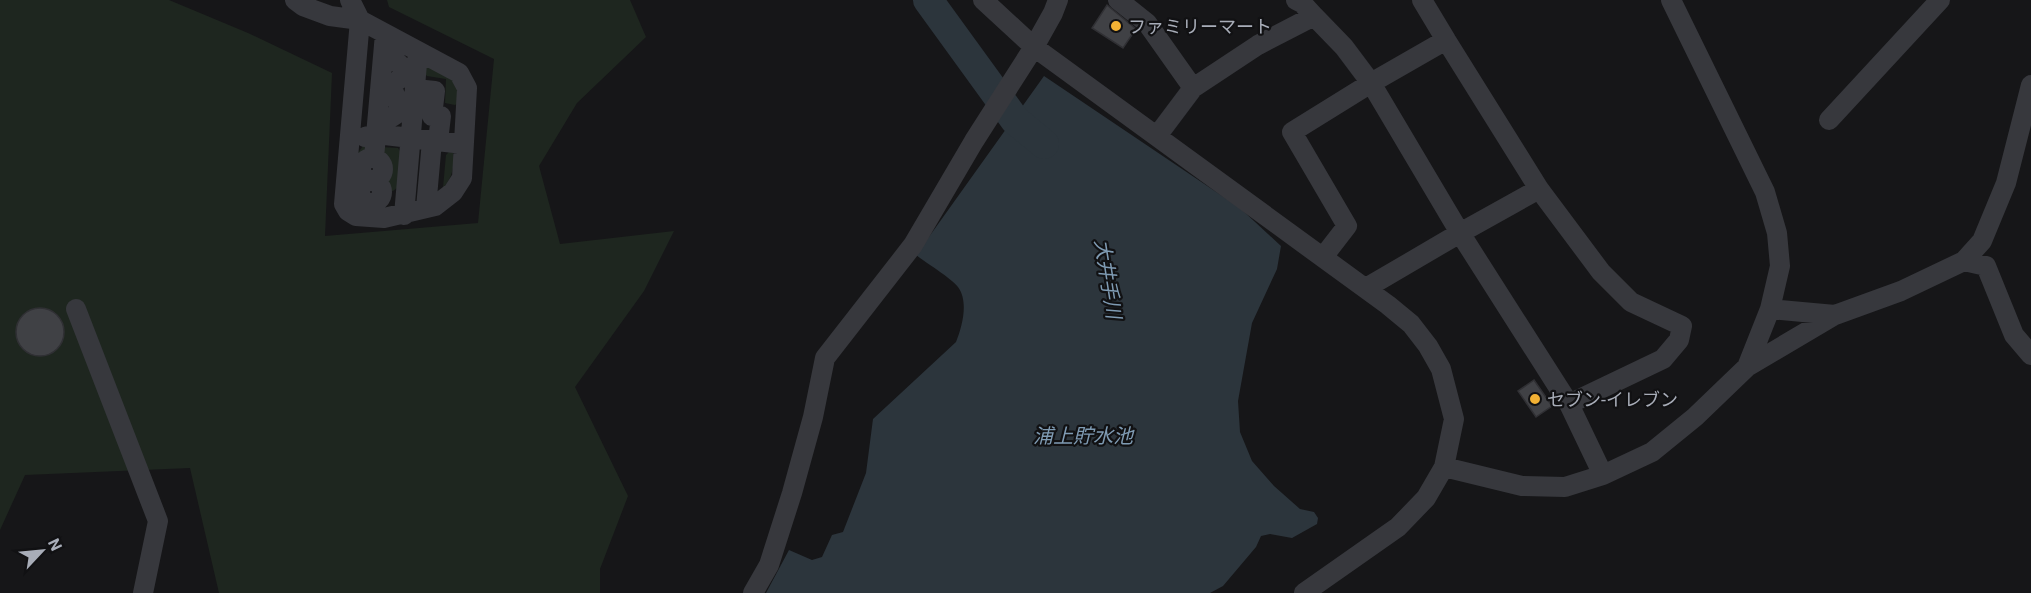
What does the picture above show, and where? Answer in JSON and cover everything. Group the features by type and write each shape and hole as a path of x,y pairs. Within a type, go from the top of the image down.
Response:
{"street":[{"path":"295,0 303,6 330,16 360,20 459,73 467,88 465,113 445,142 433,206"},
{"path":"350,0 360,20 344,204 348,211 356,216 372,198"},
{"path":"983,0 1034,47 1366,288 1411,324 1428,346 1441,369 1454,419 1444,467 1426,498 1398,526 1304,593"},
{"path":"753,593 769,565 792,493 813,417 825,358 913,245 974,141 1034,47 1058,0"},
{"path":"1118,0 1147,23 1193,88"},
{"path":"1296,0 1302,3 1344,47 1371,83 1460,233 1569,404 1603,475"},
{"path":"1422,0 1539,189 1601,272 1631,302 1682,326 1679,340 1663,359 1569,404"},
{"path":"1671,0 1765,192 1777,233 1780,266 1770,309 1747,367"},
{"path":"1828,120 1940,0"},
{"path":"1157,136 1193,88 1258,45 1314,16"},
{"path":"385,34 374,158 366,159 361,169 372,198 384,218 405,205"},
{"path":"1323,257 1347,226 1292,132 1446,40"},
{"path":"405,205 411,138 412,81 418,52"},
{"path":"383,57 399,63 412,81 435,91 432,116 465,113"},
{"path":"349,141 398,113 400,107 392,88 394,83 444,81 441,105 465,113"},
{"path":"1444,467 1522,486 1565,487 1603,475 1652,452 1695,417 1747,367 1835,315 1901,291 1964,261 1982,241 2006,183 2031,85"},
{"path":"372,198 405,205 433,206 453,192 462,178 445,142 441,116"},
{"path":"377,126 411,138 445,142"},
{"path":"1366,288 1539,189"},
{"path":"1964,261 1986,266 2014,335 2031,355"},
{"path":"76,309 158,521 143,593"},
{"path":"1770,309 1835,315"}],"shaded area":[{"path":"0,0 169,0 248,33 332,73 325,236 478,223 494,59 389,7 387,0 630,0 646,37 577,103 539,166 560,244 674,231 644,291 575,387 628,496 600,569 600,593 219,593 190,468 25,475 0,530"},
{"path":"431,67 457,83 458,103 455,105 445,103 446,79 427,76 426,68"},
{"path":"363,146 368,146 371,155 364,160 360,169 363,180 358,191 364,206 356,206 353,201 357,154"},
{"path":"381,147 398,148 402,154 397,188 393,191 385,190 380,181 387,171 386,165 378,156"},
{"path":"449,152 453,153 454,163 449,181 443,188 446,155"}],"water":[{"name":"浦上貯水池","path":"1044,76 1240,208 1281,246 1277,269 1252,323 1238,401 1240,432 1252,461 1274,486 1300,509 1314,512 1318,518 1317,524 1292,538 1270,534 1261,536 1256,547 1223,586 1210,593 766,593 789,550 812,560 822,557 832,535 843,532 866,473 873,419 956,342 964,307 961,293 949,279 916,255"}],"building":[{"name":"ファミリーマート","path":"1107,5 1136,29 1123,48 1092,28"},
{"path":"40,308 57,315 64,332 57,349 40,356 23,349 16,332 23,315"},
{"name":"セブン-イレブン","path":"1534,380 1552,406 1536,417 1518,391"}],"waterway":[{"name":"大井手川","path":"928,0 1015,120 1044,144"}],"place":[{"name":"ファミリーマート","path":"1116,26"},
{"name":"セブン-イレブン","path":"1535,399"}]}
